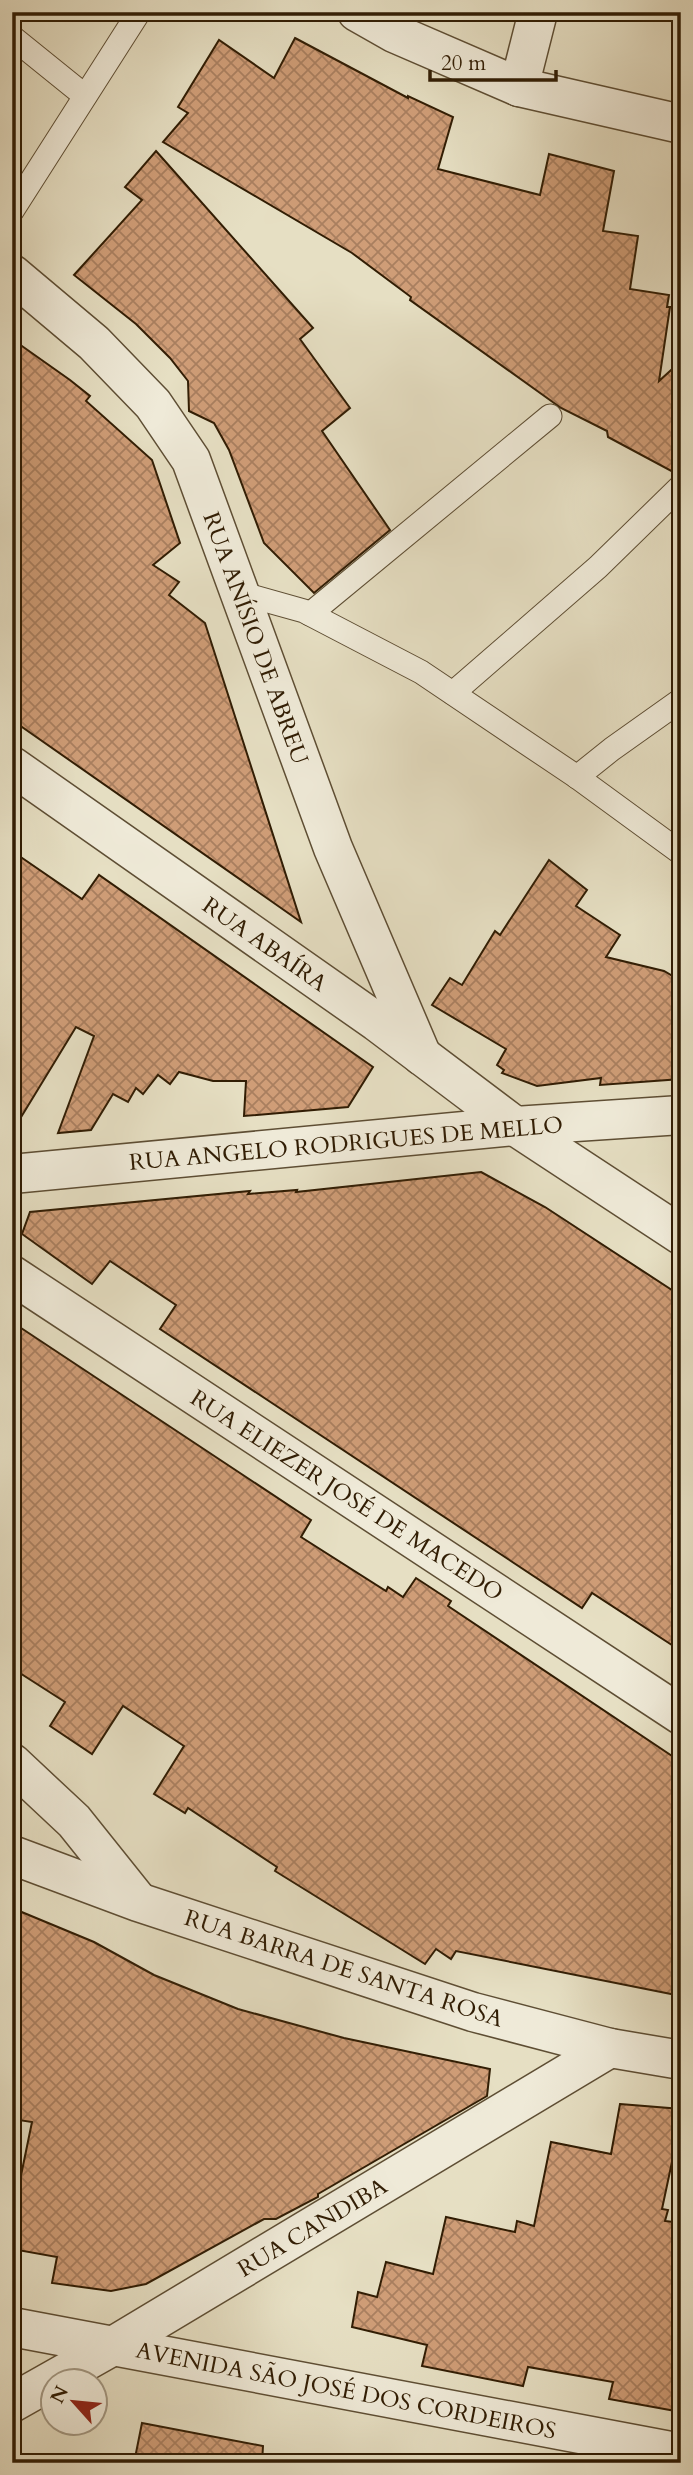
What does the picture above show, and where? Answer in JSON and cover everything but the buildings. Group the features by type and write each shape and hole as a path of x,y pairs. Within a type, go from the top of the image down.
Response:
{"street":[{"path":"357,12 394,33 519,87 681,124"},
{"path":"519,87 538,12"},
{"name":"RUA ANÍSIO DE ABREU","path":"12,274 94,343 153,404 191,460 333,848 422,1056"},
{"name":"RUA ABAÍRA","path":"12,766 422,1056 515,1126"},
{"name":"RUA ANGELO RODRIGUES DE MELLO","path":"12,1174 515,1126 681,1115"},
{"path":"515,1126 681,1235"},
{"name":"RUA ELIEZER JOSÉ DE MACEDO","path":"12,1275 681,1715"},
{"path":"12,1763 74,1821 138,1902"},
{"name":"RUA BARRA DE SANTA ROSA","path":"12,1855 138,1902 473,2012 610,2048 681,2060"},
{"name":"RUA CANDIBA","path":"12,2403 113,2346 610,2048"},
{"name":"AVENIDA SÃO JOSÉ DOS CORDEIROS","path":"12,2327 681,2454"}],"lane":[{"path":"12,211 139,12"},
{"path":"12,37 85,96"},
{"path":"310,614 550,416"},
{"path":"453,693 598,567 681,486"},
{"path":"240,593 310,614 421,672 577,777 681,853"},
{"path":"577,777 681,700"}]}
